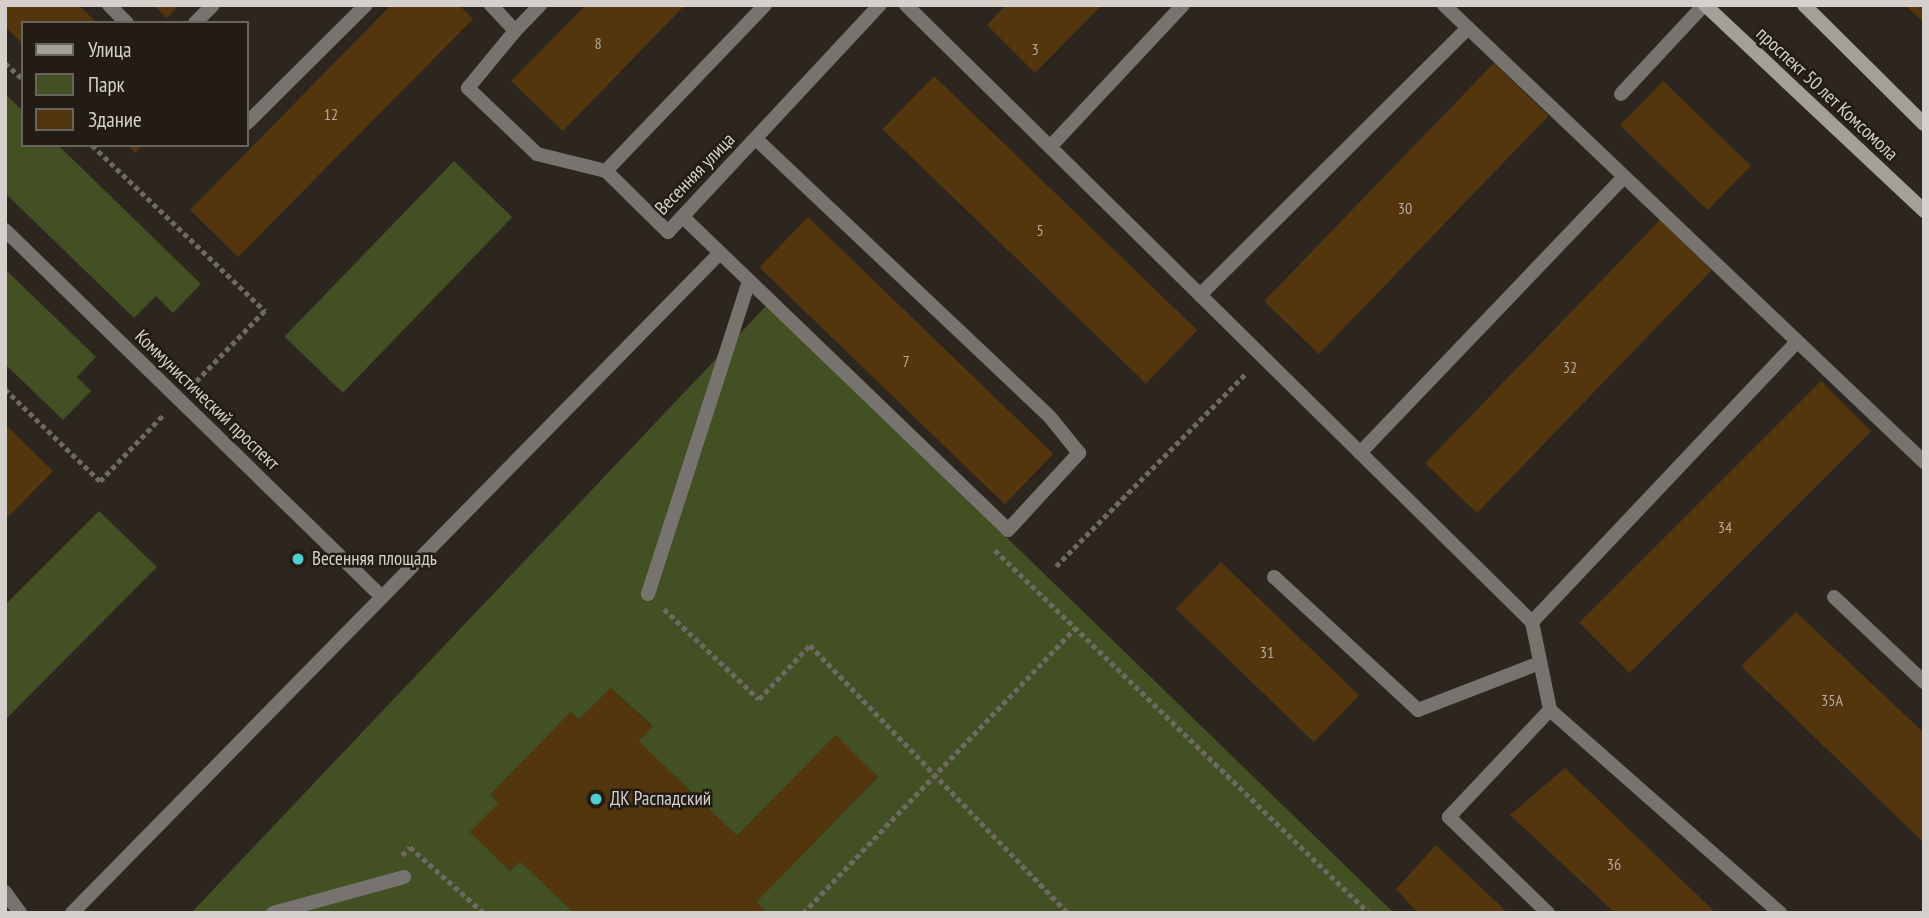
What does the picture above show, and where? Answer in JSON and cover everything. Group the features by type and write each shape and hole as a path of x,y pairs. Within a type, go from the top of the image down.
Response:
{"main road":[{"name":"проспект 50 лет Комсомола","path":"1705,5 1924,211"},
{"path":"1804,5 1924,124"}],"street":[{"path":"109,5 125,21"},
{"path":"197,21 213,5"},
{"path":"248,122 366,5"},
{"path":"491,5 515,31"},
{"path":"540,5 468,88 537,154 606,172 765,5"},
{"name":"Весенняя улица","path":"606,172 668,232 880,5"},
{"path":"906,5 1532,622 1550,710 1780,913"},
{"path":"1050,147 1184,5"},
{"path":"1444,5 1924,462"},
{"path":"1621,94 1705,5"},
{"path":"1200,295 1468,27"},
{"path":"683,217 1008,530 1079,453 1049,416 756,139"},
{"path":"1360,453 1625,177"},
{"name":"Коммунистический проспект","path":"5,230 382,597"},
{"path":"72,913 720,253"},
{"path":"648,594 749,281"},
{"path":"1532,622 1797,342"},
{"path":"1274,577 1419,710 1540,663"},
{"path":"1834,597 1924,682"},
{"path":"1548,913 1449,817 1550,710"},
{"path":"273,913 404,877"},
{"path":"5,892 24,912"}],"path":[{"path":"5,63 21,77"},
{"path":"94,147 265,311"},
{"path":"1056,566 1263,357"},
{"path":"5,389 100,481"},
{"path":"986,541 1369,913"},
{"path":"648,594 758,699 810,645 1068,913"},
{"path":"803,913 936,778 1074,628"},
{"path":"410,847 484,913"}],"green space":[{"path":"5,94 21,109 21,147 60,147 201,284 173,313 156,296 134,318 5,193"},
{"path":"454,161 512,217 343,393 285,337"},
{"path":"5,269 96,357 77,377 91,391 63,420 5,364"},
{"path":"767,305 1394,913 767,913 756,902 878,777 835,736 737,836 638,741 652,726 611,688 579,720 571,712 491,794 499,803 470,832 510,871 520,861 574,913 191,913"},
{"path":"99,511 157,567 5,720 5,605"}],"building":[{"path":"5,5 79,5 95,21 21,21 21,42 5,27"},
{"path":"153,5 179,5 167,18"},
{"path":"391,5 459,5 473,19 238,257 190,210"},
{"path":"586,5 685,5 563,131 511,81"},
{"path":"1006,5 1102,5 1035,73 987,25"},
{"path":"1905,5 1924,5 1924,23"},
{"path":"1494,63 1549,116 1319,354 1264,301"},
{"path":"934,76 1197,330 1146,383 883,129"},
{"path":"1663,81 1751,166 1708,210 1620,126"},
{"path":"130,147 140,147 135,153"},
{"path":"808,217 1053,454 1005,504 759,267"},
{"path":"1660,220 1712,270 1477,513 1425,463"},
{"path":"1821,381 1871,431 1629,673 1579,623"},
{"path":"5,424 53,471 5,520"},
{"path":"1221,562 1359,695 1314,742 1176,609"},
{"path":"1796,612 1924,733 1924,843 1741,666"},
{"name":"ДК Распадский","path":"611,688 652,727 638,741 737,836 836,735 878,777 756,902 767,913 574,913 520,861 510,871 470,832 499,803 490,795 571,712 579,720"},
{"path":"1565,768 1716,913 1615,913 1510,815"},
{"path":"1436,845 1508,913 1418,913 1396,889"}],"place":[{"name":"Весенняя площадь","path":"298,559"},
{"name":"ДК Распадский","path":"596,799"}]}
